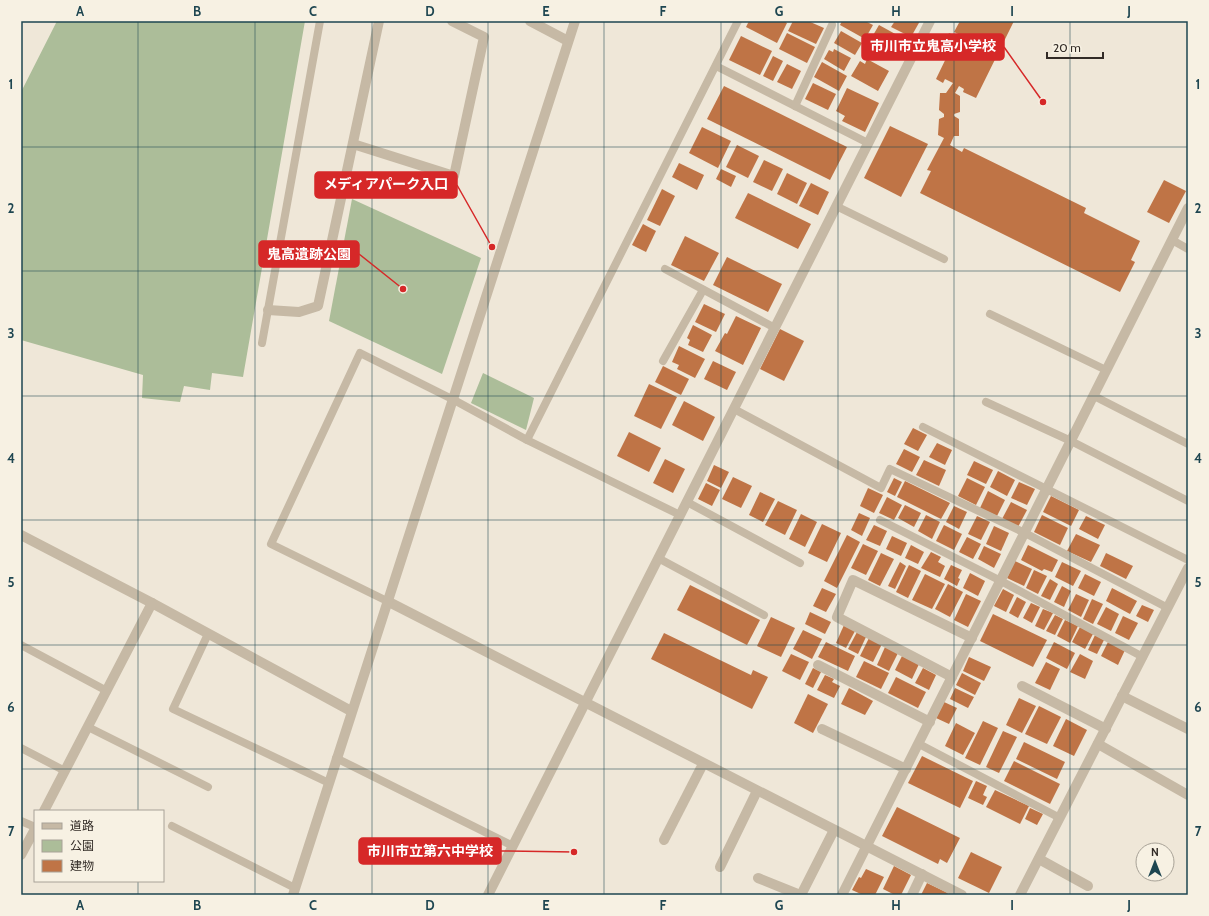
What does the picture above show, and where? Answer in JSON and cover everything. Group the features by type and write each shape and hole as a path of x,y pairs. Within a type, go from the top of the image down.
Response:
{"street":[{"path":"268,310 299,312 318,306 379,21"},
{"path":"353,144 454,176 484,37 452,21"},
{"path":"530,21 568,41"},
{"path":"294,892 351,711 389,602 575,21"},
{"path":"488,895 930,21"},
{"path":"842,895 1188,208"},
{"path":"21,535 152,603 351,711"},
{"path":"1020,895 1188,568"},
{"path":"952,677 837,617 853,580 972,638"},
{"path":"389,602 584,704 962,895"},
{"path":"45,810 152,603"},
{"path":"818,665 930,722"},
{"path":"1022,686 1106,729"},
{"path":"1122,696 1188,729"},
{"path":"822,729 906,769"},
{"path":"1098,744 1188,795"},
{"path":"664,840 703,764"},
{"path":"720,867 757,791"},
{"path":"21,855 34,830"},
{"path":"758,878 800,895 834,830"},
{"path":"1039,859 1088,886"},
{"path":"912,895 922,874"}],"lane":[{"path":"262,343 320,21"},
{"path":"527,440 738,21"},
{"path":"794,106 832,25"},
{"path":"716,66 868,143"},
{"path":"836,206 944,259"},
{"path":"1172,240 1188,249"},
{"path":"665,269 775,328"},
{"path":"663,361 703,290"},
{"path":"990,314 1106,370"},
{"path":"389,602 271,544 360,354 454,400 527,440 680,515"},
{"path":"1094,396 1188,444"},
{"path":"986,402 1071,441 1188,501"},
{"path":"734,409 881,488 890,469 1024,533 1168,608"},
{"path":"923,426 1188,560"},
{"path":"687,502 800,563"},
{"path":"880,520 1143,656"},
{"path":"658,558 764,615"},
{"path":"208,634 173,709 329,782"},
{"path":"21,645 107,691"},
{"path":"88,727 208,787"},
{"path":"919,744 1060,818"},
{"path":"21,748 65,771"},
{"path":"336,758 513,846"},
{"path":"21,821 34,828"},
{"path":"172,826 294,892"}],"green space":[{"path":"57,21 305,21 243,377 212,373 210,390 184,386 180,402 142,398 143,375 21,340 21,92"},
{"path":"352,199 481,258 442,374 329,321"},
{"path":"483,373 534,398 526,430 471,403"}],"building":[{"path":"749,21 784,21 787,23 777,43 746,27"},
{"path":"793,21 808,21 824,28 816,44 788,31"},
{"path":"842,21 865,21 873,25 865,39 840,25"},
{"path":"895,21 920,21 911,37 891,27"},
{"path":"960,21 1014,21 976,98 963,92 964,89 959,86 955,93 960,96 960,112 954,114 954,116 959,119 959,136 954,136 950,145 962,152 964,148 1086,208 1084,213 1140,241 1131,260 1135,262 1120,292 920,193 931,171 927,170 944,138 938,135 939,119 944,117 944,114 939,110 940,93 946,93 953,83 945,79 943,83 936,79 951,48 960,52 967,38 954,32"},
{"path":"879,25 908,41 903,50 892,44 890,47 872,37"},
{"path":"841,31 862,43 855,55 834,43"},
{"path":"787,33 815,47 807,63 779,49"},
{"path":"949,33 953,35 951,41 946,39"},
{"path":"741,36 772,51 760,75 729,60"},
{"path":"872,40 889,50 884,60 866,50"},
{"path":"834,49 851,58 844,71 824,59 829,50 833,52"},
{"path":"773,56 783,61 773,81 763,76"},
{"path":"867,59 889,71 878,91 851,76 860,61 865,64"},
{"path":"822,62 847,76 839,91 814,77"},
{"path":"787,64 801,71 792,89 777,82"},
{"path":"813,83 836,94 828,110 805,99"},
{"path":"724,86 847,147 830,180 707,119"},
{"path":"847,88 879,103 865,132 842,121 845,116 836,111"},
{"path":"890,126 928,144 901,197 864,178"},
{"path":"702,127 731,141 718,168 689,153"},
{"path":"737,145 759,156 748,178 726,167"},
{"path":"764,160 783,169 772,191 753,182"},
{"path":"679,163 704,175 697,190 672,177"},
{"path":"721,169 736,176 731,187 716,179"},
{"path":"787,173 807,183 797,204 777,194"},
{"path":"1164,180 1186,191 1169,223 1147,212"},
{"path":"811,183 829,192 818,215 799,206"},
{"path":"662,189 675,196 660,226 647,220"},
{"path":"748,193 811,224 798,249 735,218"},
{"path":"643,224 656,231 646,252 632,245"},
{"path":"685,236 719,253 704,281 671,265"},
{"path":"727,257 782,284 768,312 713,285"},
{"path":"704,304 725,314 716,332 695,322"},
{"path":"736,316 761,328 743,365 715,351 725,333 727,334"},
{"path":"693,325 712,335 703,352 688,345 690,340 687,338"},
{"path":"780,329 804,341 784,381 760,369"},
{"path":"679,346 705,359 695,378 677,369 679,365 672,362"},
{"path":"713,361 736,372 727,390 704,379"},
{"path":"663,366 689,379 681,395 655,382"},
{"path":"649,384 677,397 661,429 634,416"},
{"path":"684,401 715,417 703,441 672,425"},
{"path":"913,428 927,435 918,451 904,444"},
{"path":"629,432 661,448 649,472 617,456"},
{"path":"937,443 952,450 945,465 929,457"},
{"path":"904,449 920,457 912,472 896,464"},
{"path":"665,459 685,469 673,493 653,483"},
{"path":"924,460 946,470 939,486 916,475"},
{"path":"974,461 993,470 986,484 967,475"},
{"path":"714,465 729,472 721,488 707,481"},
{"path":"998,471 1015,480 1007,496 990,487"},
{"path":"733,477 752,486 741,508 722,499"},
{"path":"894,478 902,482 895,496 887,492"},
{"path":"967,478 985,487 976,505 958,496"},
{"path":"905,481 950,503 941,519 897,497"},
{"path":"1019,482 1035,489 1027,505 1011,498"},
{"path":"706,483 720,490 712,506 698,499"},
{"path":"868,488 883,495 874,513 860,506"},
{"path":"988,491 1005,500 997,516 980,508"},
{"path":"760,492 775,499 763,522 749,515"},
{"path":"1051,496 1079,510 1071,526 1043,512"},
{"path":"887,497 902,505 894,520 879,513"},
{"path":"778,501 797,510 785,535 765,525"},
{"path":"1011,502 1027,510 1018,527 1002,519"},
{"path":"905,505 921,513 914,527 898,518"},
{"path":"954,506 967,512 959,529 946,522"},
{"path":"859,513 870,518 862,536 851,530"},
{"path":"801,514 817,522 805,547 789,539"},
{"path":"926,515 940,522 932,539 918,531"},
{"path":"1042,515 1068,528 1060,545 1034,532"},
{"path":"977,516 990,522 981,540 968,534"},
{"path":"1086,516 1105,525 1098,539 1079,529"},
{"path":"822,524 841,533 827,562 808,553"},
{"path":"874,525 887,531 880,546 866,540"},
{"path":"944,525 962,534 954,550 936,541"},
{"path":"994,526 1009,533 1001,551 986,544"},
{"path":"1076,534 1100,545 1091,562 1067,551"},
{"path":"847,535 860,542 837,588 824,581"},
{"path":"892,536 907,543 901,556 886,549"},
{"path":"967,537 981,544 973,559 959,552"},
{"path":"863,544 878,551 866,575 851,568"},
{"path":"911,545 924,552 918,564 905,558"},
{"path":"1028,545 1058,560 1052,572 1044,569 1042,571 1021,560"},
{"path":"984,546 1001,554 994,568 978,559"},
{"path":"931,552 941,557 938,562 945,566 940,577 921,568"},
{"path":"881,553 894,559 880,586 868,580"},
{"path":"1106,553 1133,566 1126,579 1100,566"},
{"path":"1015,561 1032,569 1024,586 1007,578"},
{"path":"900,562 906,566 895,589 888,586"},
{"path":"1062,562 1081,571 1073,586 1055,577"},
{"path":"909,565 921,571 908,598 896,592"},
{"path":"951,565 962,570 958,578 960,579 957,586 944,579"},
{"path":"1034,570 1047,576 1038,594 1026,588"},
{"path":"970,573 985,581 978,596 963,588"},
{"path":"925,574 945,584 932,609 912,600"},
{"path":"1085,574 1101,582 1094,596 1078,588"},
{"path":"1050,579 1058,584 1050,600 1041,596"},
{"path":"948,584 963,592 950,617 935,609"},
{"path":"690,585 760,620 747,645 677,610"},
{"path":"1062,586 1071,591 1064,607 1054,602"},
{"path":"822,588 836,594 826,612 813,606"},
{"path":"1112,588 1137,601 1130,614 1106,601"},
{"path":"1003,589 1014,595 1006,612 994,606"},
{"path":"966,594 981,601 968,627 954,620"},
{"path":"1076,594 1089,600 1081,617 1068,610"},
{"path":"1017,597 1026,602 1018,618 1009,613"},
{"path":"1092,599 1103,604 1093,624 1083,619"},
{"path":"1031,603 1040,607 1032,623 1023,618"},
{"path":"1142,605 1154,610 1148,622 1136,616"},
{"path":"1106,607 1119,614 1111,631 1097,624"},
{"path":"1043,609 1053,613 1044,630 1035,626"},
{"path":"810,612 831,622 825,634 805,624"},
{"path":"993,614 1047,640 1033,667 980,641"},
{"path":"1055,615 1063,619 1055,635 1046,631"},
{"path":"1123,616 1138,623 1129,640 1115,633"},
{"path":"771,617 795,628 781,657 757,646"},
{"path":"1065,620 1078,626 1070,643 1057,636"},
{"path":"844,625 855,631 846,648 836,643"},
{"path":"1080,627 1093,634 1085,649 1072,642"},
{"path":"803,630 822,639 812,659 793,649"},
{"path":"857,632 866,637 858,654 848,649"},
{"path":"664,633 751,675 753,670 768,677 752,709 651,659"},
{"path":"1095,635 1104,640 1097,654 1088,650"},
{"path":"869,638 882,644 873,662 860,656"},
{"path":"826,642 855,656 848,671 818,657"},
{"path":"1054,642 1075,653 1067,669 1046,658"},
{"path":"1108,642 1125,650 1118,665 1101,656"},
{"path":"885,647 898,653 889,671 877,665"},
{"path":"791,654 809,662 800,680 782,671"},
{"path":"1080,654 1093,661 1085,679 1070,672"},
{"path":"902,656 919,664 912,679 895,670"},
{"path":"969,657 991,667 984,681 963,671"},
{"path":"864,661 889,673 881,689 856,677"},
{"path":"1046,662 1060,669 1050,690 1035,683"},
{"path":"813,668 821,672 813,688 805,684"},
{"path":"923,668 936,675 929,690 915,683"},
{"path":"962,673 981,683 975,695 956,685"},
{"path":"825,675 834,679 832,682 840,686 834,698 817,690"},
{"path":"896,677 926,692 918,708 888,693"},
{"path":"849,688 873,701 865,715 841,704"},
{"path":"955,688 974,697 968,708 950,699"},
{"path":"808,694 828,704 813,733 794,723"},
{"path":"1019,698 1036,706 1022,733 1006,725"},
{"path":"944,702 957,708 949,724 936,718"},
{"path":"1039,706 1061,717 1047,744 1025,734"},
{"path":"1066,719 1087,730 1074,756 1053,746"},
{"path":"983,721 998,728 980,765 965,758"},
{"path":"956,723 975,733 963,755 945,746"},
{"path":"1003,731 1017,737 999,773 986,767"},
{"path":"1024,742 1065,762 1057,779 1016,759"},
{"path":"922,756 973,781 960,808 908,783"},
{"path":"1014,761 1060,784 1050,804 1004,781"},
{"path":"976,781 987,786 983,795 987,797 983,805 968,798"},
{"path":"995,790 1029,806 1020,824 986,807"},
{"path":"897,807 960,838 947,863 940,859 938,864 882,836"},
{"path":"1030,808 1043,814 1037,825 1025,819"},
{"path":"971,852 1002,867 989,893 958,878"},
{"path":"894,866 911,875 901,895 895,895 883,889"},
{"path":"866,869 884,877 875,895 863,895 852,890 859,877 861,878"},
{"path":"927,883 948,893 947,895 921,895"}],"place":[{"name":"市川市立鬼高小学校","path":"1043,102"},
{"name":"メディアパーク入口","path":"492,247"},
{"name":"鬼高遺跡公園","path":"403,289"},
{"name":"市川市立第六中学校","path":"574,852"}]}
